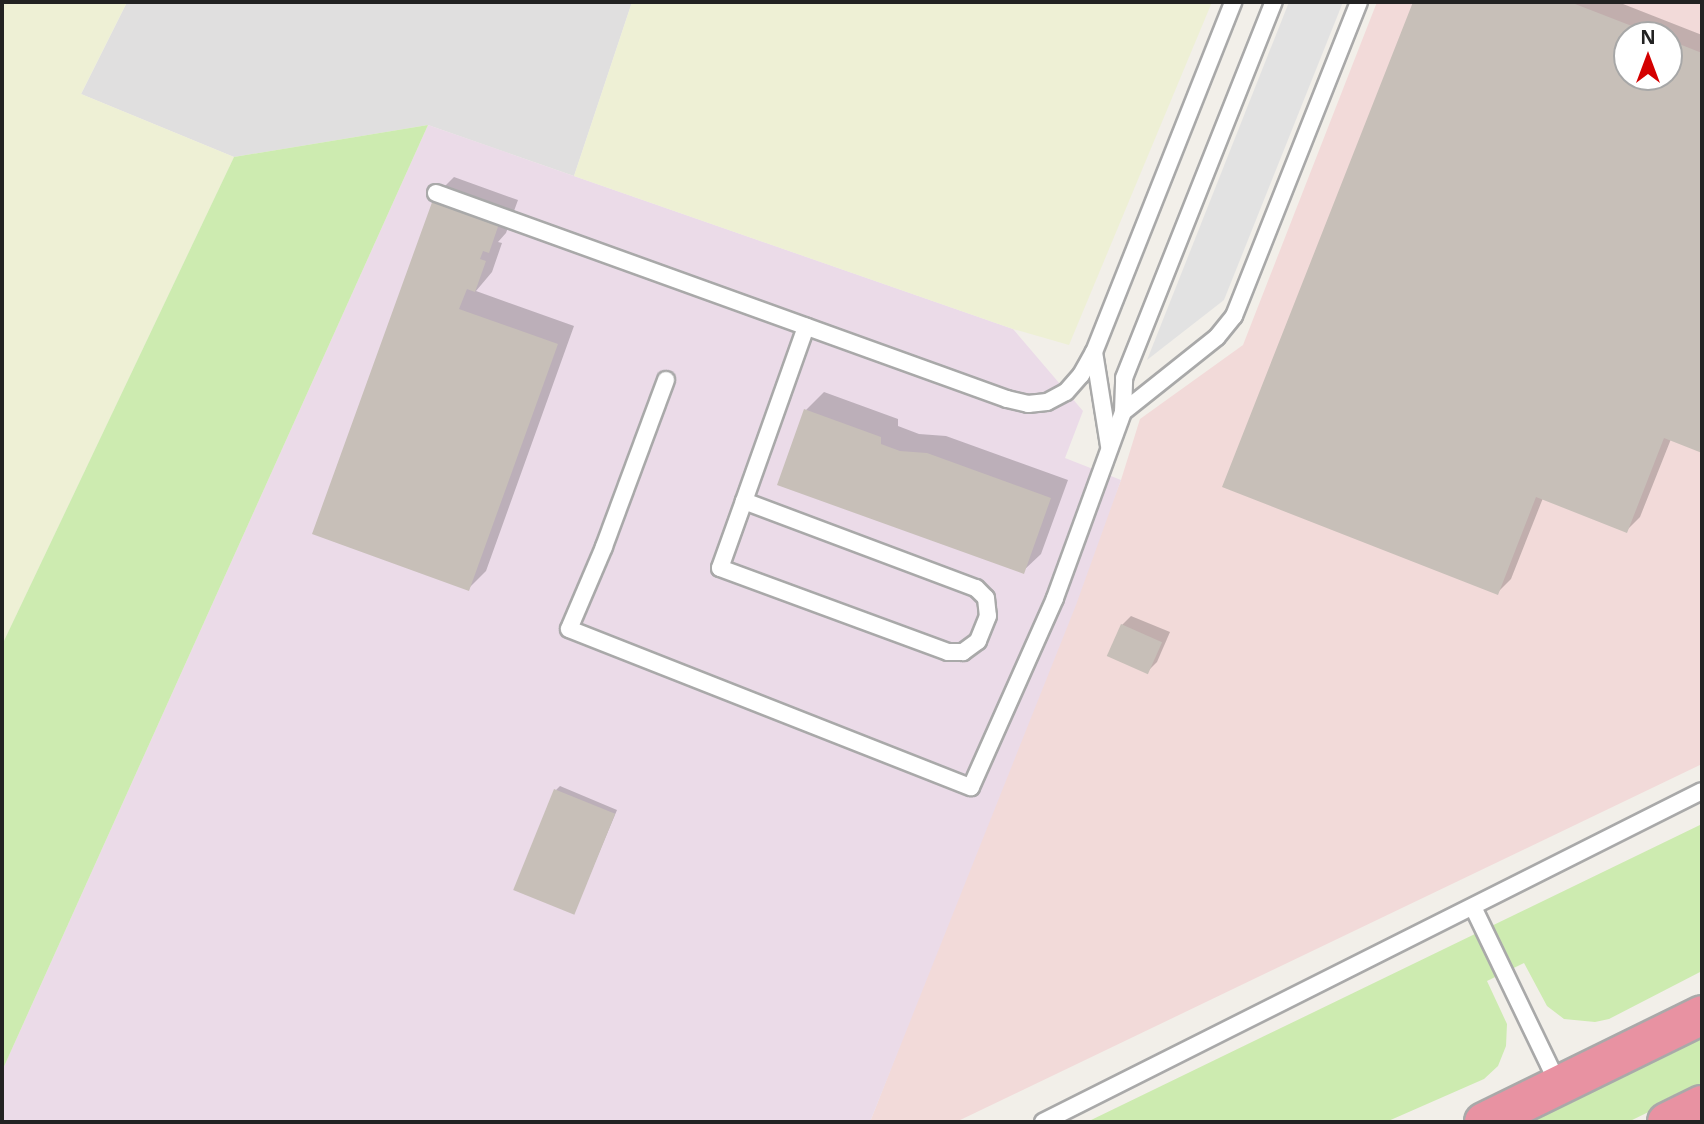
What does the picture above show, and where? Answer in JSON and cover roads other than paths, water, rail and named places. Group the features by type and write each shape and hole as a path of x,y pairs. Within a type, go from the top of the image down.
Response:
{"highway":[{"path":"1484,1122 1702,1015"},
{"path":"1667,1122 1702,1105"}],"lane":[{"path":"436,193 1028,404 1047,402 1066,392 1082,375 1094,352 1233,2"},
{"path":"666,380 604,547 569,629 971,787 1055,598 1123,412 1124,378 1274,2"},
{"path":"1123,412 1217,337 1234,316 1359,2"},
{"path":"744,501 976,588 986,598 988,616 978,640 963,652 948,652 720,568 806,327"},
{"path":"1094,352 1109,447"},
{"path":"1043,1122 1702,791"},
{"path":"1473,907 1559,1086"}]}
